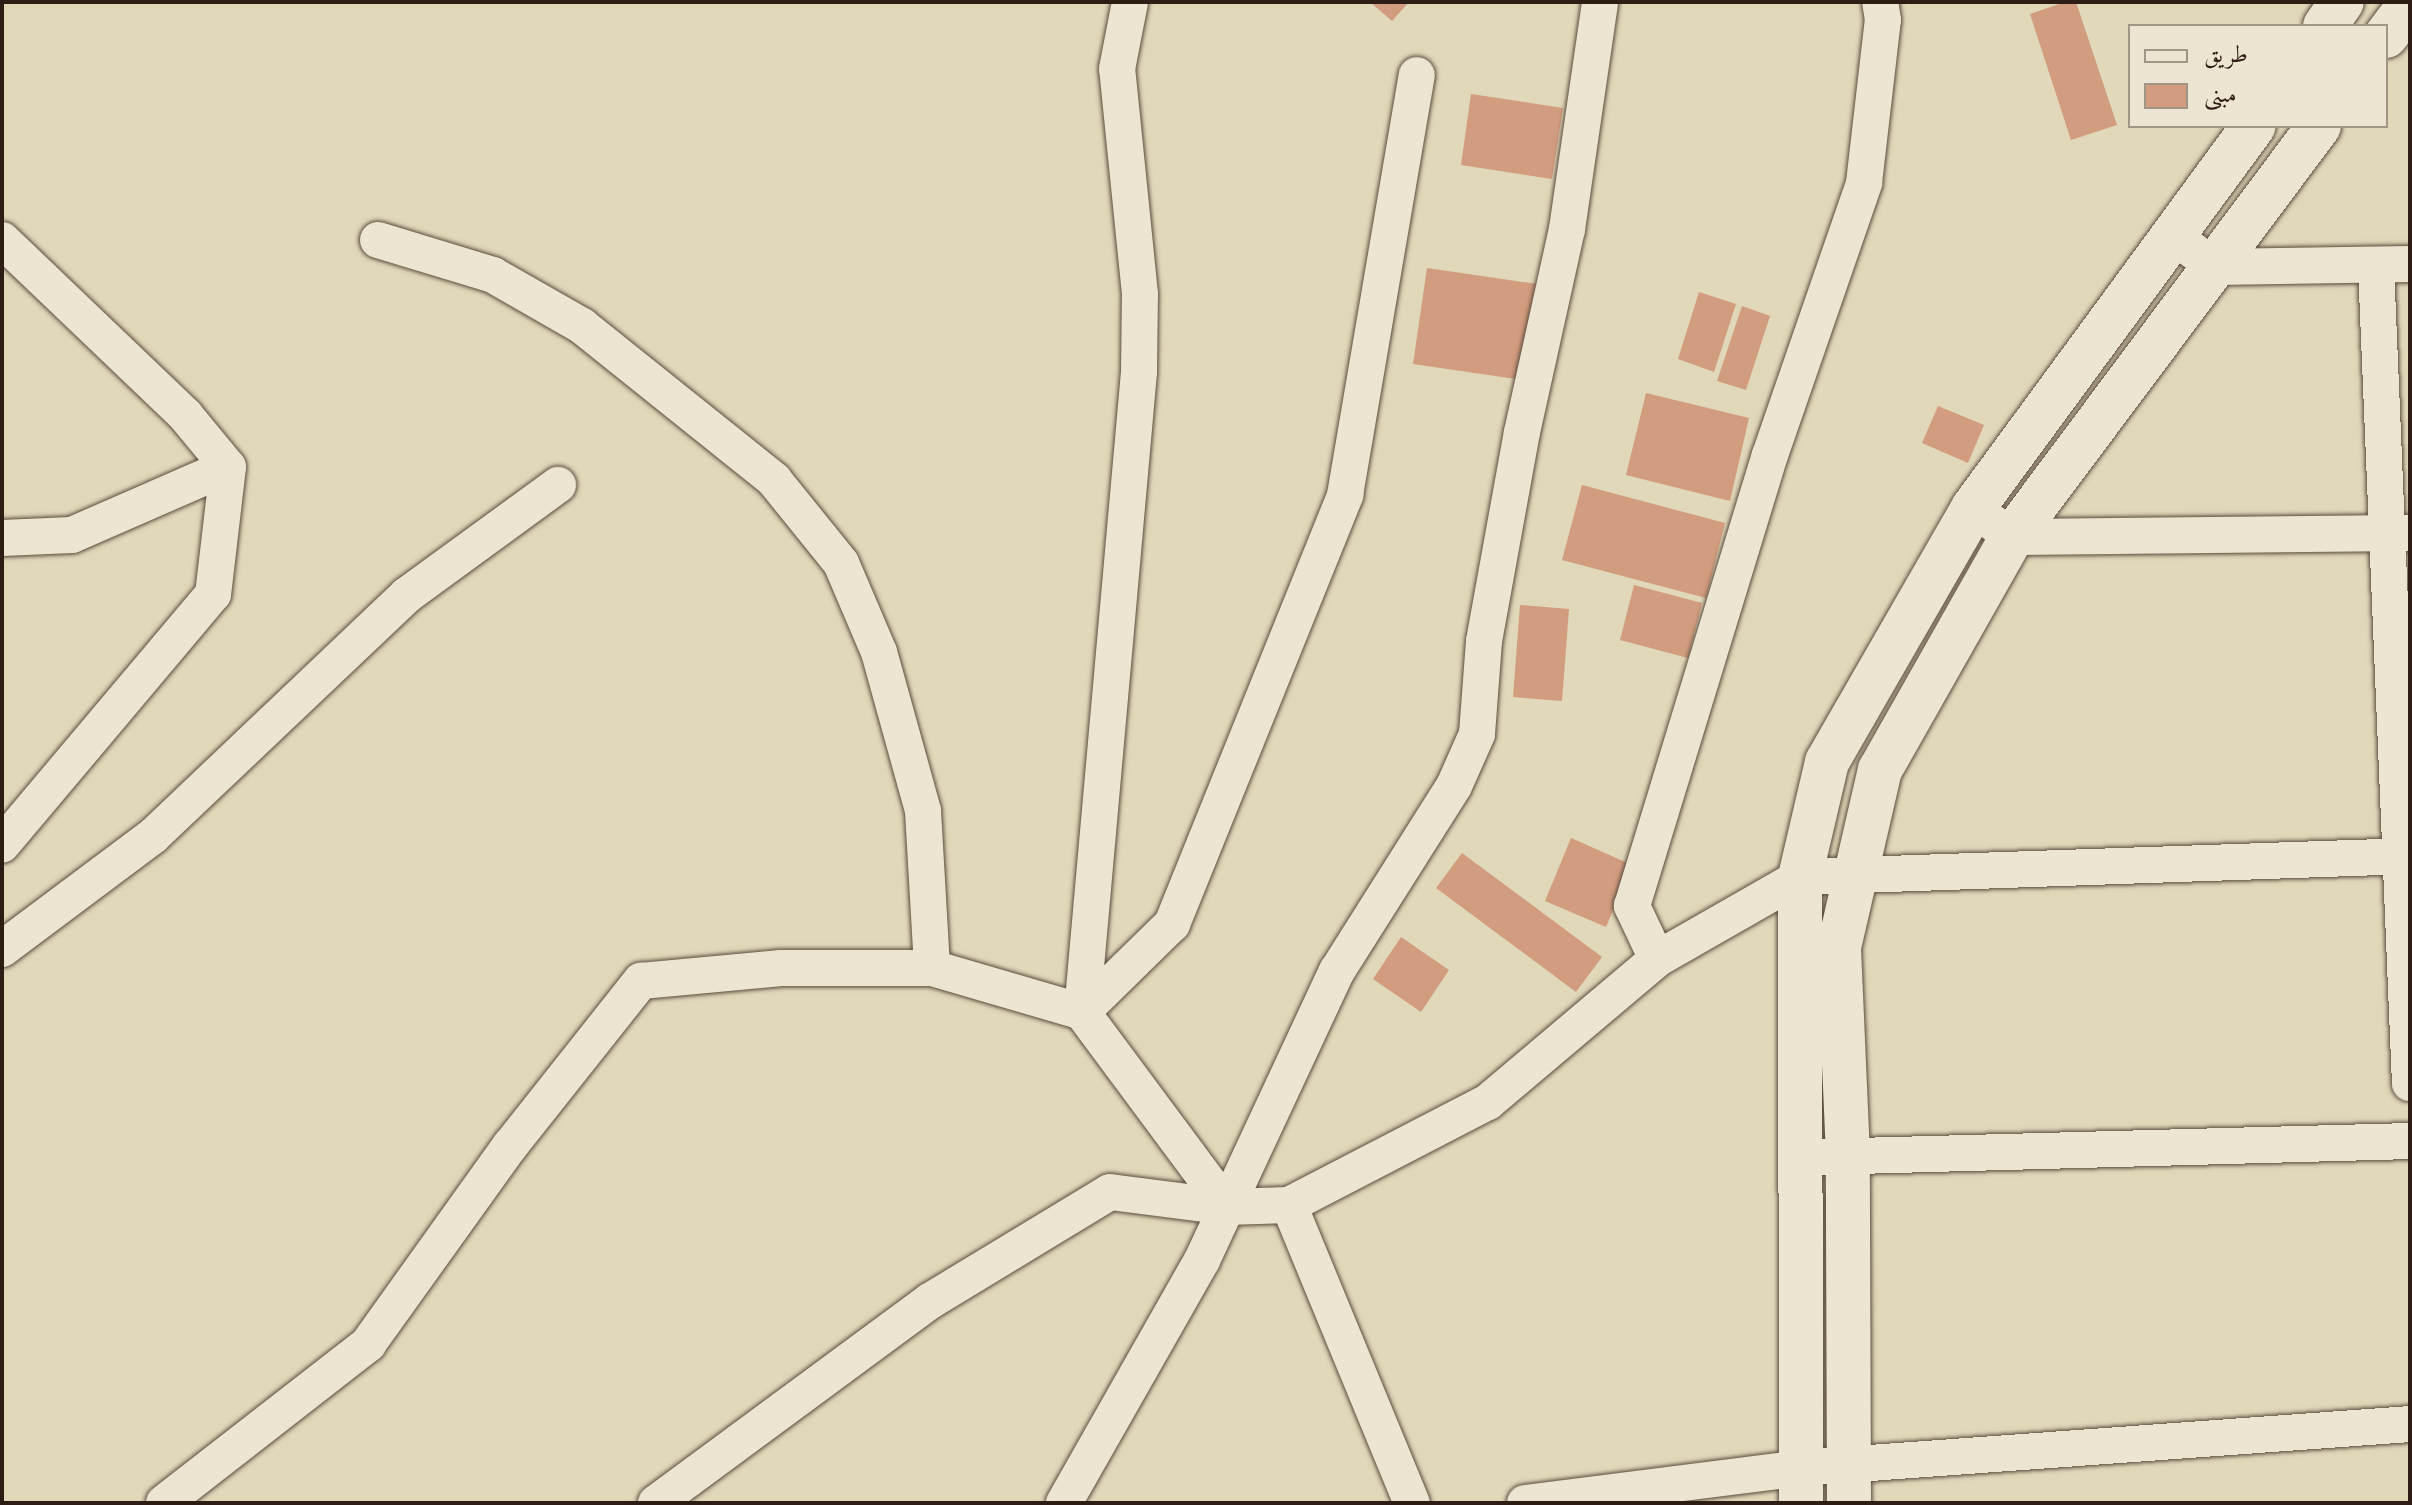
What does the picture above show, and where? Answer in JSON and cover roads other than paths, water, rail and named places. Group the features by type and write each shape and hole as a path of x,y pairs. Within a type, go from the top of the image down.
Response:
{"main road":[{"path":"2326,24 2342,2"},
{"path":"2388,33 2410,4"},
{"path":"1801,1486 1800,877 1827,762 1973,508 2253,128"},
{"path":"1849,1484 1848,1155 1839,947 1880,770 2012,537 2318,128"}],"street":[{"path":"1082,1012 1139,372 1140,294 1117,69 1130,2"},
{"path":"1064,1503 1202,1260 1337,971 1454,786 1477,734 1484,641 1522,432 1567,229 1600,2"},
{"path":"1657,959 1632,906 1760,484 1864,183 1883,20 1880,2"},
{"path":"1082,1012 1172,924 1345,495 1417,75"},
{"path":"2175,237 2215,267 2393,265 2410,1083"},
{"path":"2,240 185,415 228,467 213,594 2,845"},
{"path":"378,240 493,275 582,326 774,480 841,563 879,652 923,811 932,968"},
{"path":"2,538 72,535 228,467"},
{"path":"2,949 153,836 407,595 558,485"},
{"path":"1973,508 2012,537 2399,534"},
{"path":"656,1503 930,1301 1110,1192 1227,1207 1289,1205 1488,1102 1657,959 1800,877 2405,856"},
{"path":"164,1503 368,1344 510,1146 641,981 781,968 932,968 1082,1012 1227,1207"},
{"path":"1799,1159 1848,1155 2410,1141"},
{"path":"1289,1205 1412,1503"},
{"path":"1525,1503 1849,1484 2410,1424"}]}
